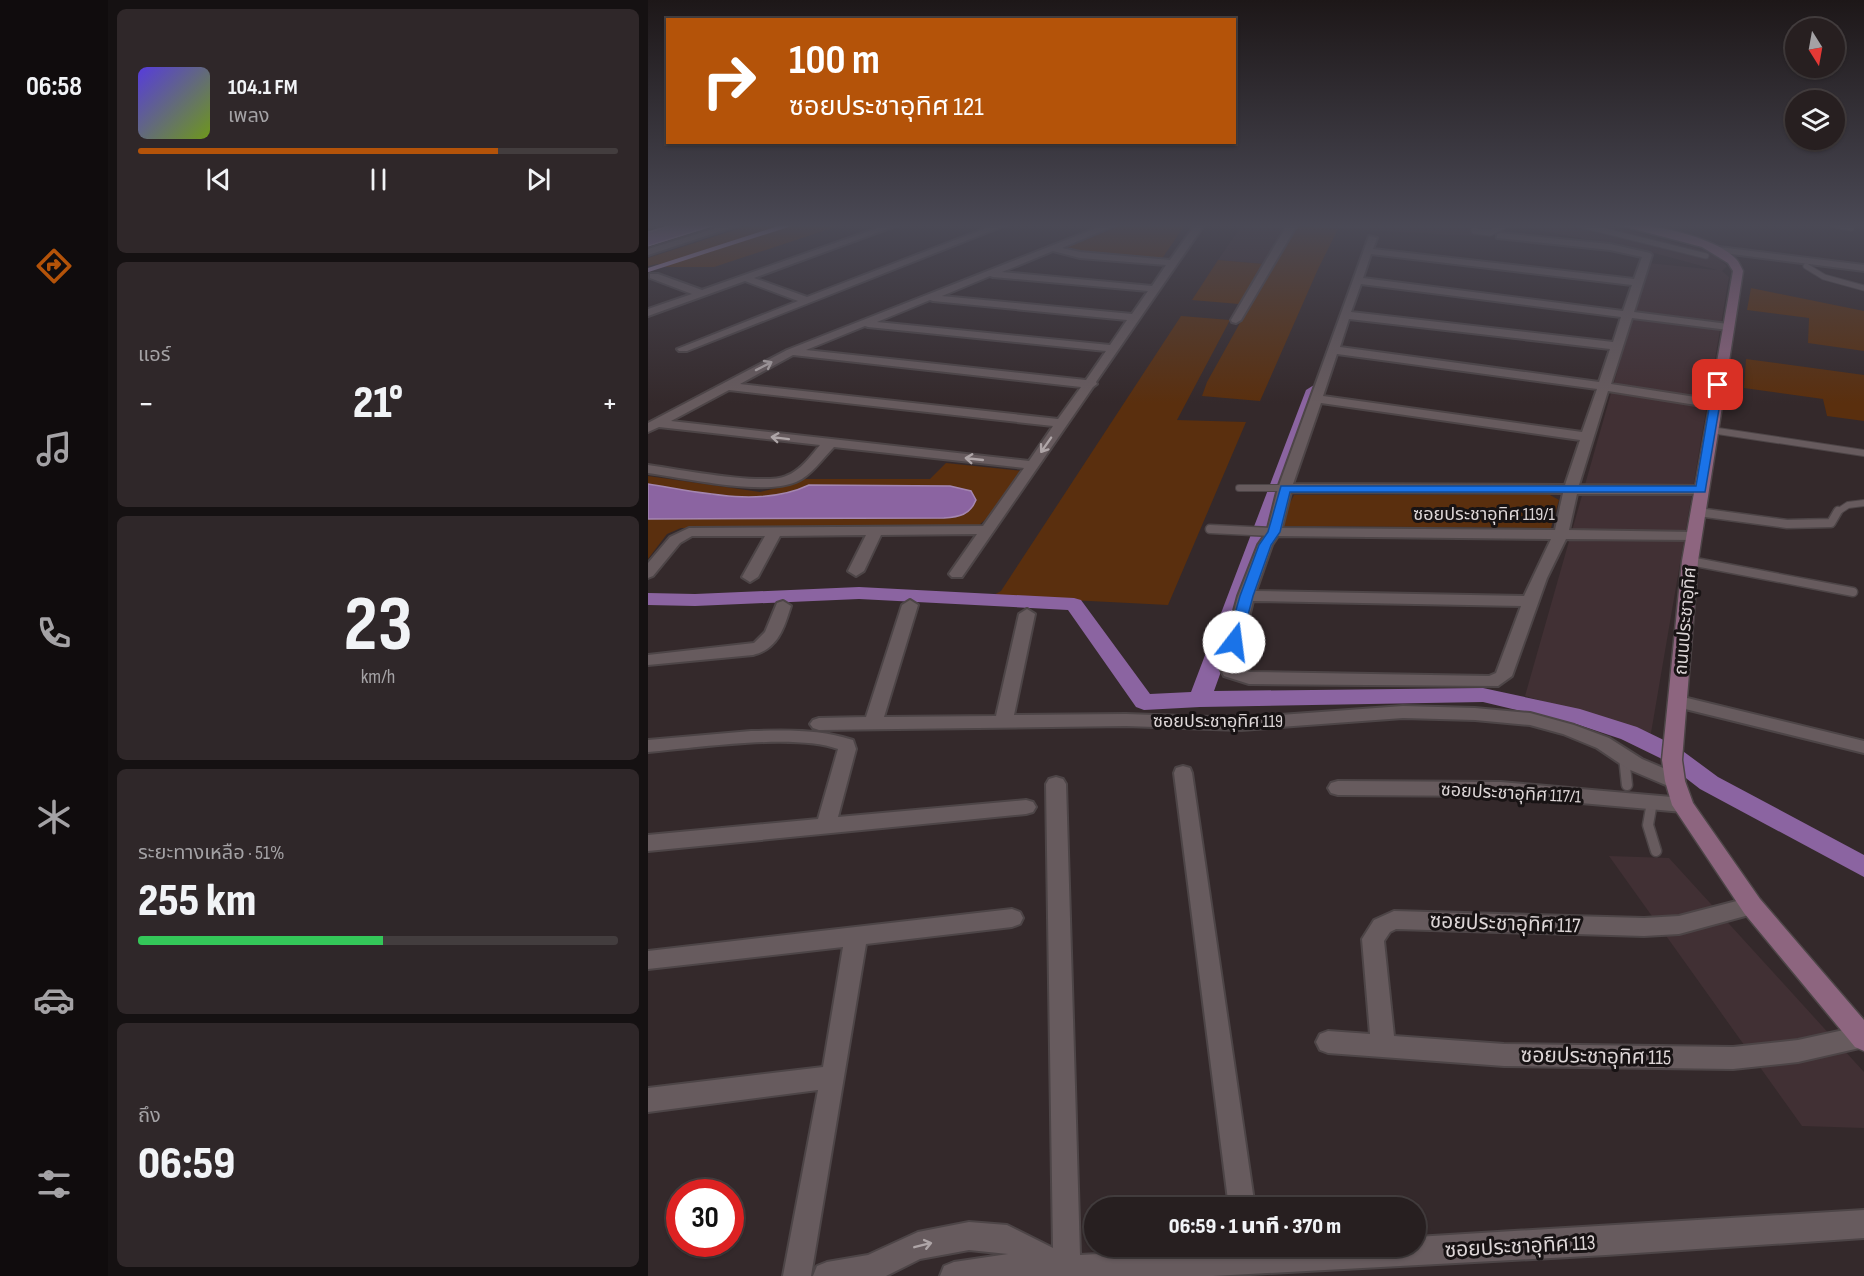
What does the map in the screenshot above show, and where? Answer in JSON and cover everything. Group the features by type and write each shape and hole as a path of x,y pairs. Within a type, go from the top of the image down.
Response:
{"main road":[{"name":"ถนนประชาอุทิศ","path":"1735,285 1690,561 1674,764 1683,805 1752,906 1863,1038"}],"street":[{"path":"678,285 704,294"},
{"path":"648,313 728,285"},
{"path":"762,285 806,300"},
{"path":"682,349 846,285"},
{"path":"652,425 791,352 962,285"},
{"path":"1107,285 1156,289"},
{"path":"957,574 1159,285"},
{"path":"1236,320 1257,285"},
{"path":"1358,285 1285,488 1274,532 1265,545 1246,596 1228,666 1230,672 1236,675 1249,678 1469,682 1492,682 1503,676 1530,601 1561,534 1571,489 1602,386 1638,285"},
{"path":"1389,285 1728,327"},
{"path":"930,297 1135,318"},
{"path":"1346,315 1617,346"},
{"path":"864,324 1114,349"},
{"path":"1333,350 1602,386 1715,404"},
{"path":"791,352 1091,384"},
{"path":"725,386 1062,423"},
{"path":"1317,399 1587,437"},
{"path":"652,425 1032,465"},
{"path":"648,469 762,482 785,482 793,479 829,444"},
{"path":"1285,488 1701,490"},
{"path":"856,571 876,530"},
{"path":"648,573 682,534 689,532 987,530"},
{"path":"750,577 775,531"},
{"name":"ซอยประชาอุทิศ 119/1","path":"1274,532 1694,536"},
{"path":"1246,596 1530,601"},
{"path":"873,723 910,605"},
{"path":"648,660 764,647 770,641 783,606"},
{"path":"1004,721 1027,614"},
{"path":"1679,702 1864,747"},
{"name":"ซอยประชาอุทิศ 119","path":"819,724 1126,720 1241,724 1402,712 1475,714 1530,719 1568,729 1602,742 1635,764 1674,764"},
{"path":"648,746 754,738 808,737 841,741 847,749 826,826"},
{"path":"1183,773 1206,921 1240,1197"},
{"path":"1054,1274 1056,784"},
{"name":"ซอยประชาอุทิศ 117/1","path":"1338,788 1502,789 1683,805"},
{"path":"648,843 1026,807"},
{"name":"ซอยประชาอุทิศ 117","path":"1383,1047 1373,939 1382,926 1394,920 1644,927 1679,925 1752,906"},
{"path":"648,960 1012,918"},
{"path":"797,1276 856,936"},
{"name":"ซอยประชาอุทิศ 115","path":"1328,1042 1504,1055 1732,1058 1762,1057 1813,1050 1863,1038"},
{"path":"648,1100 833,1077"},
{"name":"ซอยประชาอุทิศ 113","path":"1426,1245 1864,1224"},
{"path":"827,1276 879,1272 918,1246 969,1236 1007,1239 1054,1274"},
{"name":"ซอยประชาอุทิศ 113","path":"1054,1274 1212,1257"},
{"path":"954,1276 1004,1267 1054,1274"}],"lane":[{"path":"1711,430 1864,453"},
{"path":"1239,488 1285,488"},
{"path":"1698,512 1801,525 1826,525 1831,523 1835,512 1841,507 1864,503"},
{"path":"1209,529 1274,532"},
{"path":"1690,561 1853,592"},
{"path":"1624,757 1627,785"},
{"path":"1652,802 1648,825 1656,851"}],"shaded area":[{"path":"1202,285 1251,285 1239,304 1192,300"},
{"path":"1261,285 1311,285 1260,401 1202,396 1207,382"},
{"path":"1642,285 1728,285 1651,733 1525,696"},
{"path":"1751,288 1864,311 1864,351 1808,343 1809,318 1747,310"},
{"path":"1181,316 1230,320 1177,420 1246,422 1168,605 992,596 1001,591"},
{"path":"1746,359 1864,375 1864,421 1827,416 1823,399 1744,388"},
{"path":"946,463 1024,471 978,526 964,528 681,528 667,534 648,559 648,476 760,492 794,484 804,479 930,479"},
{"path":"648,484 709,494 750,497 771,496 809,485 950,486 971,491 976,500 971,509 963,514 944,518 648,519"},
{"path":"1294,495 1550,495 1559,500 1551,528 1283,526 1284,515"},
{"path":"1609,856 1669,858 1864,1072 1864,1128 1802,1126"}],"waterway":[{"path":"1200,699 1314,390"},
{"path":"648,599 695,600 859,593 1074,604 1144,702 1200,699"},
{"path":"1200,699 1483,695 1580,717 1629,733 1668,752 1709,783 1864,867"}],"route":[{"path":"1234,642 1246,596 1265,545 1274,532 1285,488 1701,490 1718,385"}]}
